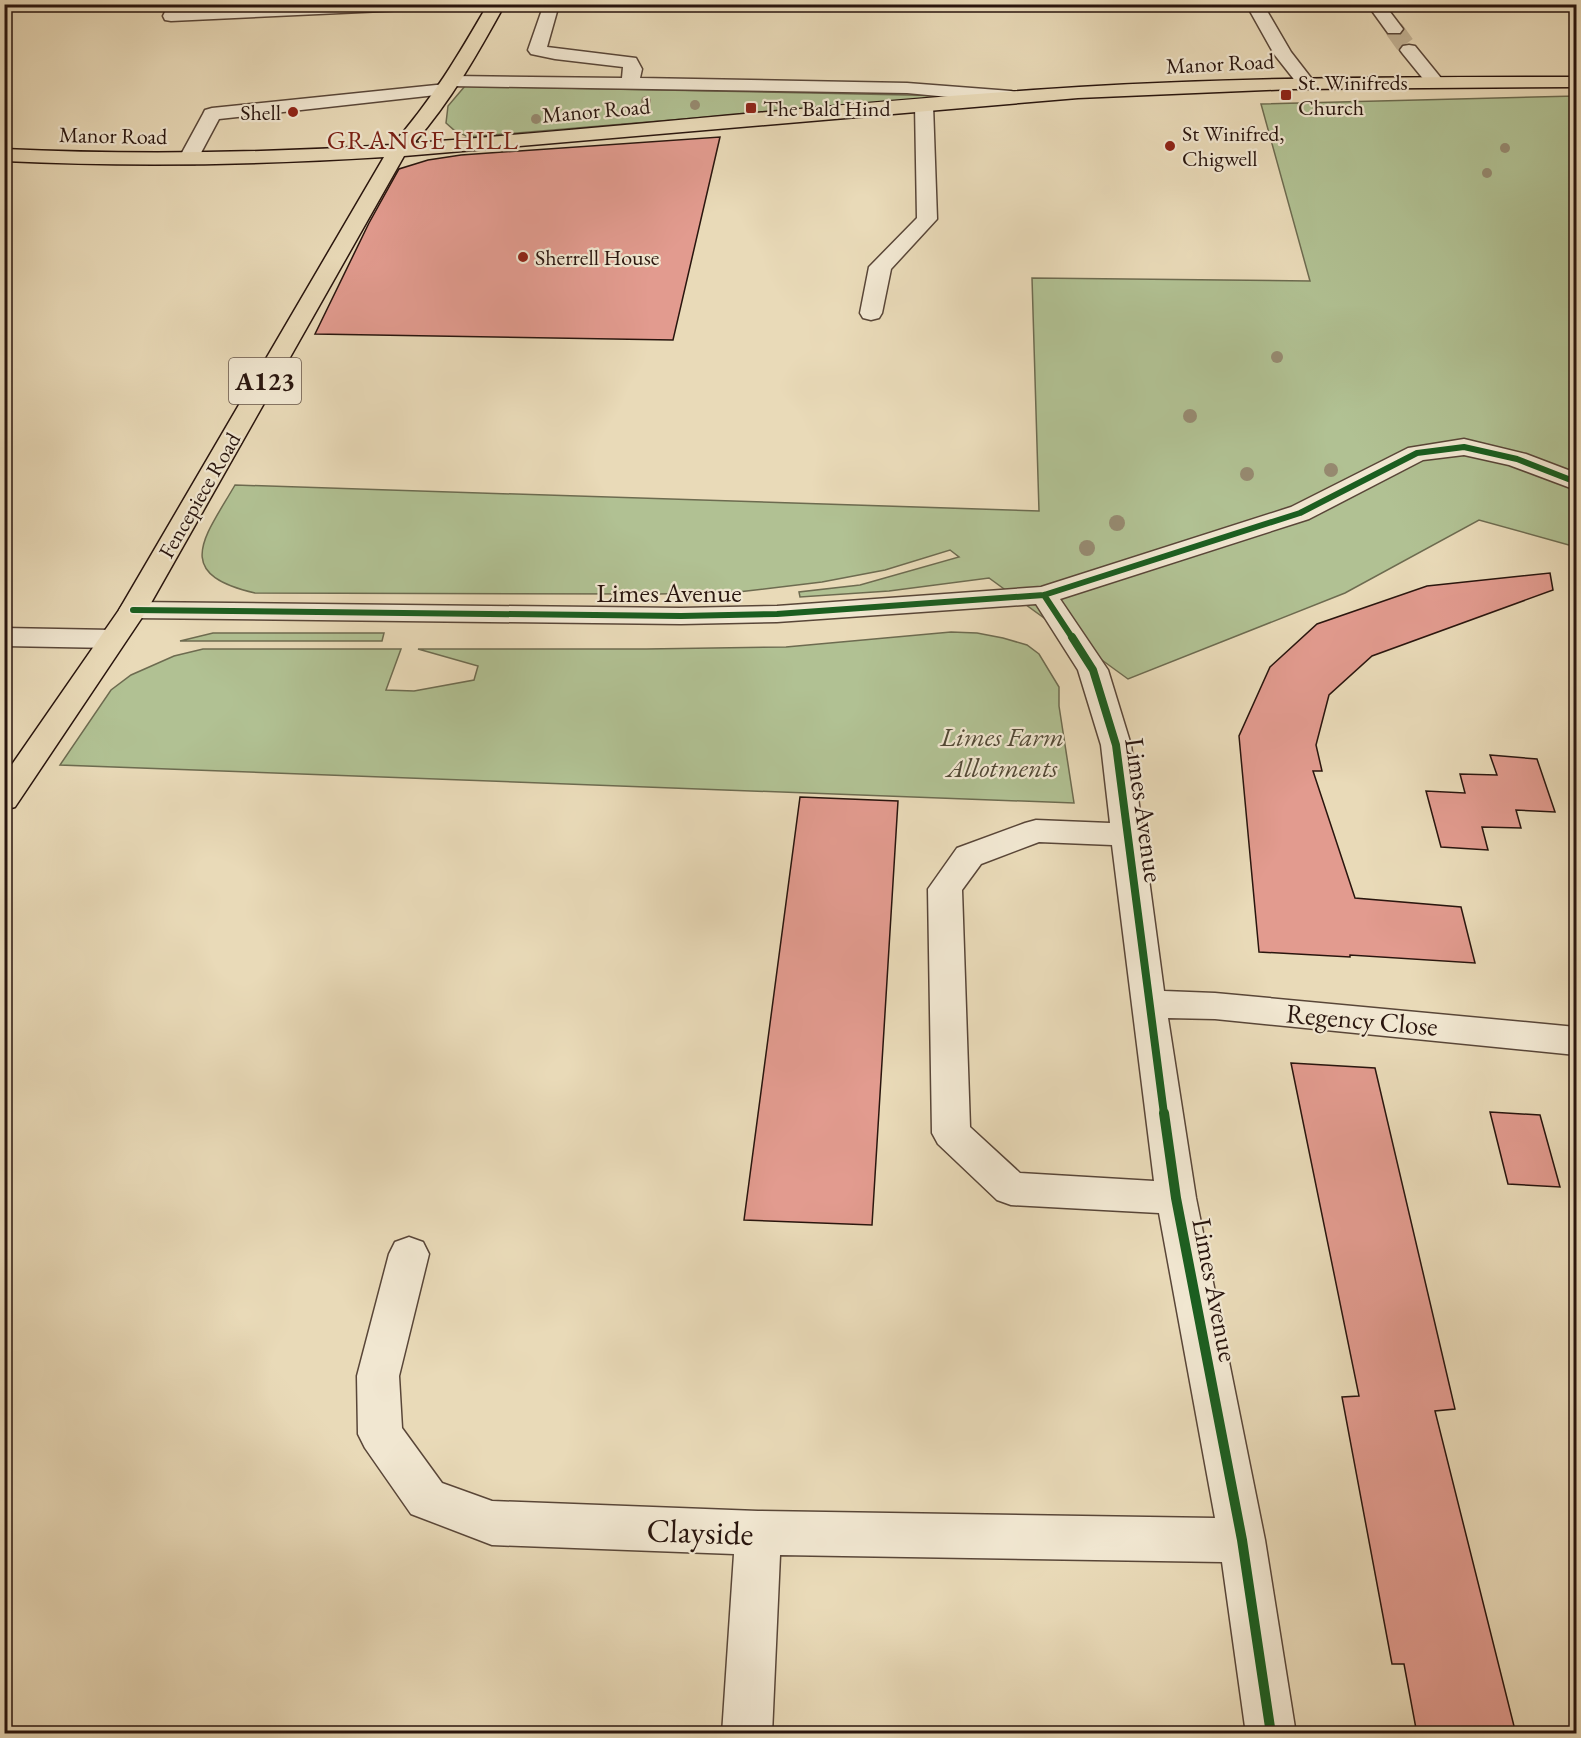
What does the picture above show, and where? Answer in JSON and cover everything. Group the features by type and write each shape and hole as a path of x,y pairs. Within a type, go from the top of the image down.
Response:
{"main road":[{"name":"A123","path":"397,151 428,116 497,4"},
{"name":"Manor Road","path":"4,155 88,160 188,160 397,151 1011,97 1306,83 1576,82"},
{"name":"Fencepiece Road","path":"4,800 133,610 397,151"}],"street":[{"path":"171,16 427,4"},
{"path":"1254,4 1283,54 1306,83"},
{"path":"1375,4 1394,29"},
{"path":"550,8 537,50 630,62 633,69 630,84"},
{"path":"1409,50 1435,82"},
{"name":"Manor Road","path":"201,134 212,114 390,96 449,85 630,84 907,88 1011,97"},
{"path":"344,118 367,111 390,96"},
{"path":"871,313 880,267 927,219 924,105"},
{"path":"188,160 201,134 225,131"},
{"path":"1044,595 1300,513 1417,453 1464,447 1516,459 1576,482"},
{"name":"Limes Avenue","path":"133,610 745,615 1044,595 1093,670 1116,745 1148,1004 1176,1198 1242,1540 1271,1734"},
{"path":"4,637 112,639"},
{"name":"Limes Avenue","path":"1127,835 1036,831 969,856 945,888 951,1133 1011,1189 1176,1198"},
{"name":"Regency Close","path":"1148,1004 1215,1006 1576,1041"},
{"name":"Clayside","path":"409,1254 378,1377 380,1434 427,1498 492,1523 758,1533 1242,1540"},
{"path":"747,1734 758,1533"}],"green space":[{"path":"465,86 956,96 468,137 446,123 448,106"},
{"path":"1576,96 1576,547 1479,520 1345,593 1128,679 989,578 889,591 800,597 799,592 860,585 959,557 950,550 885,570 822,582 738,592 659,594 255,593 229,585 212,575 204,564 202,551 206,537 235,485 1039,511 1032,278 1310,281 1261,104"},
{"name":"Limes Farm Allotments","path":"951,632 977,633 1003,638 1027,645 1039,654 1059,687 1059,706 1074,803 60,765 111,690 131,675 174,656 203,649 401,649 386,690 414,691 474,680 478,666 418,649 786,647"},
{"path":"213,633 384,633 382,641 180,641"}],"building":[{"name":"Sherrell House","path":"720,137 673,340 315,334 369,223 399,169 428,160 461,155"},
{"path":"1550,573 1553,590 1372,656 1329,695 1316,745 1322,771 1313,771 1355,898 1461,907 1475,963 1259,952 1239,736 1270,667 1317,624 1427,586"},
{"path":"1490,755 1537,759 1555,812 1516,810 1521,828 1482,827 1488,850 1441,847 1426,791 1465,793 1460,774 1497,775"},
{"path":"800,797 898,801 872,1225 744,1220"},
{"path":"1291,1063 1375,1068 1455,1409 1435,1411 1516,1734 1417,1734 1404,1664 1392,1664 1342,1397 1359,1396"},
{"path":"1490,1112 1540,1115 1560,1187 1508,1184"}],"tunnel":[{"path":"1394,29 1409,50"}],"cycle path":[{"path":"133,610 681,616 777,614 1044,595 1300,513 1417,453 1464,447 1517,459 1576,482"},
{"path":"1044,595 1093,670 1116,745 1148,1004 1176,1198 1242,1540 1271,1734"}],"place":[{"name":"St. Winifreds Church","path":"1286,95"},
{"name":"The Bald Hind","path":"751,108"},
{"name":"Shell","path":"293,112"},
{"name":"St Winifred, Chigwell","path":"1170,146"},
{"name":"Sherrell House","path":"523,257"}],"district":[{"name":"GRANGE HILL","path":"423,140"}]}
